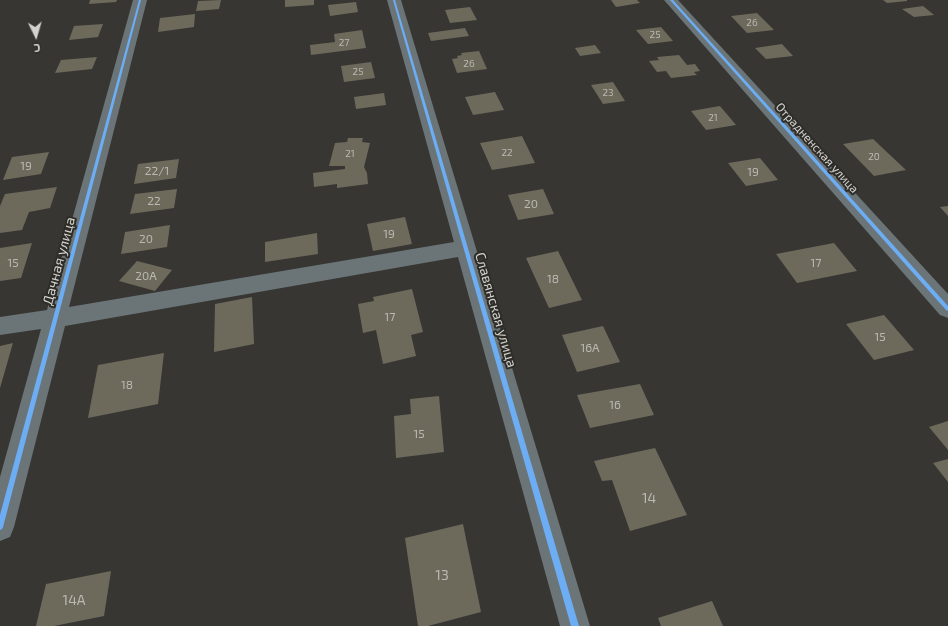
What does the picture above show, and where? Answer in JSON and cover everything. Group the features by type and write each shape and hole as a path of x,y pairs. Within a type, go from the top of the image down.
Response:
{"street":[{"name":"Дачная улица","path":"0,527 140,0"},
{"name":"Славянская улица","path":"394,0 575,626"},
{"name":"Отрадненская улица","path":"671,0 948,309"},
{"path":"0,326 56,318 466,248"}],"building":[{"path":"90,0 117,0 116,2 89,4"},
{"path":"221,0 219,9 196,11 198,1"},
{"path":"285,0 314,0 314,5 285,7"},
{"path":"611,0 637,0 640,3 616,7"},
{"path":"883,0 907,0 907,1 887,3"},
{"path":"356,2 358,12 330,16 328,5"},
{"path":"923,6 934,15 914,17 902,9"},
{"path":"470,7 477,20 450,23 445,10"},
{"path":"757,13 774,30 747,33 731,16"},
{"path":"195,14 194,27 158,32 160,18"},
{"path":"103,24 98,37 69,40 74,26"},
{"path":"661,27 673,41 648,44 636,30"},
{"path":"465,28 469,36 431,41 428,33"},
{"path":"362,30 366,48 311,55 310,45 335,42 334,34"},
{"path":"782,44 793,56 766,59 755,48"},
{"path":"595,45 601,53 580,56 575,48"},
{"path":"479,51 487,69 457,73 452,59 458,58 457,56 462,55 461,53"},
{"path":"679,55 687,65 695,64 700,71 694,72 697,75 671,78 666,71 657,72 649,61 659,60 657,57"},
{"path":"97,57 92,69 55,73 61,60"},
{"path":"371,62 375,78 344,82 341,66"},
{"path":"613,82 625,101 603,104 591,85"},
{"path":"495,92 504,110 473,115 465,97"},
{"path":"384,93 386,105 356,109 354,97"},
{"path":"720,106 736,125 706,130 691,111"},
{"path":"522,136 535,163 492,170 480,143"},
{"path":"348,138 363,138 362,142 370,143 364,167 367,173 368,184 337,188 337,184 314,187 313,173 345,169 345,166 329,166 335,143 347,142"},
{"path":"873,139 906,170 874,176 843,144"},
{"path":"49,152 41,174 3,180 12,157"},
{"path":"760,158 778,180 746,186 728,163"},
{"path":"179,159 176,178 134,184 138,164"},
{"path":"57,187 50,208 29,212 22,230 0,233 0,206 5,194"},
{"path":"177,189 174,208 130,214 135,194"},
{"path":"543,189 554,214 518,220 508,195"},
{"path":"948,206 948,216 940,207"},
{"path":"405,217 412,244 373,251 367,224"},
{"path":"170,225 167,247 121,254 125,232"},
{"path":"317,233 318,254 265,262 265,242"},
{"path":"32,243 21,278 0,281 0,248"},
{"path":"834,243 857,271 797,283 776,254"},
{"path":"558,251 582,300 549,308 526,258"},
{"path":"137,261 172,270 155,291 119,281"},
{"path":"412,289 423,332 411,335 416,356 383,364 376,330 363,333 358,304 374,301 373,297"},
{"path":"252,297 254,344 214,352 215,304"},
{"path":"884,315 914,350 874,360 846,324"},
{"path":"603,326 620,362 577,372 562,335"},
{"path":"13,343 0,388 0,346"},
{"path":"164,353 158,404 88,418 98,365"},
{"path":"640,384 654,415 590,428 577,395"},
{"path":"439,396 444,452 396,458 394,416 411,414 410,399"},
{"path":"948,421 948,450 929,427"},
{"path":"655,448 687,515 630,531 612,480 602,481 594,461"},
{"path":"948,459 948,482 933,463"},
{"path":"463,524 481,612 428,626 418,626 405,538"},
{"path":"111,571 104,616 54,626 36,626 46,584"},
{"path":"712,601 723,626 661,626 658,618"}],"cycle path":[{"path":"0,527 140,0"},
{"path":"394,0 575,626"},
{"path":"671,0 948,309"}]}
